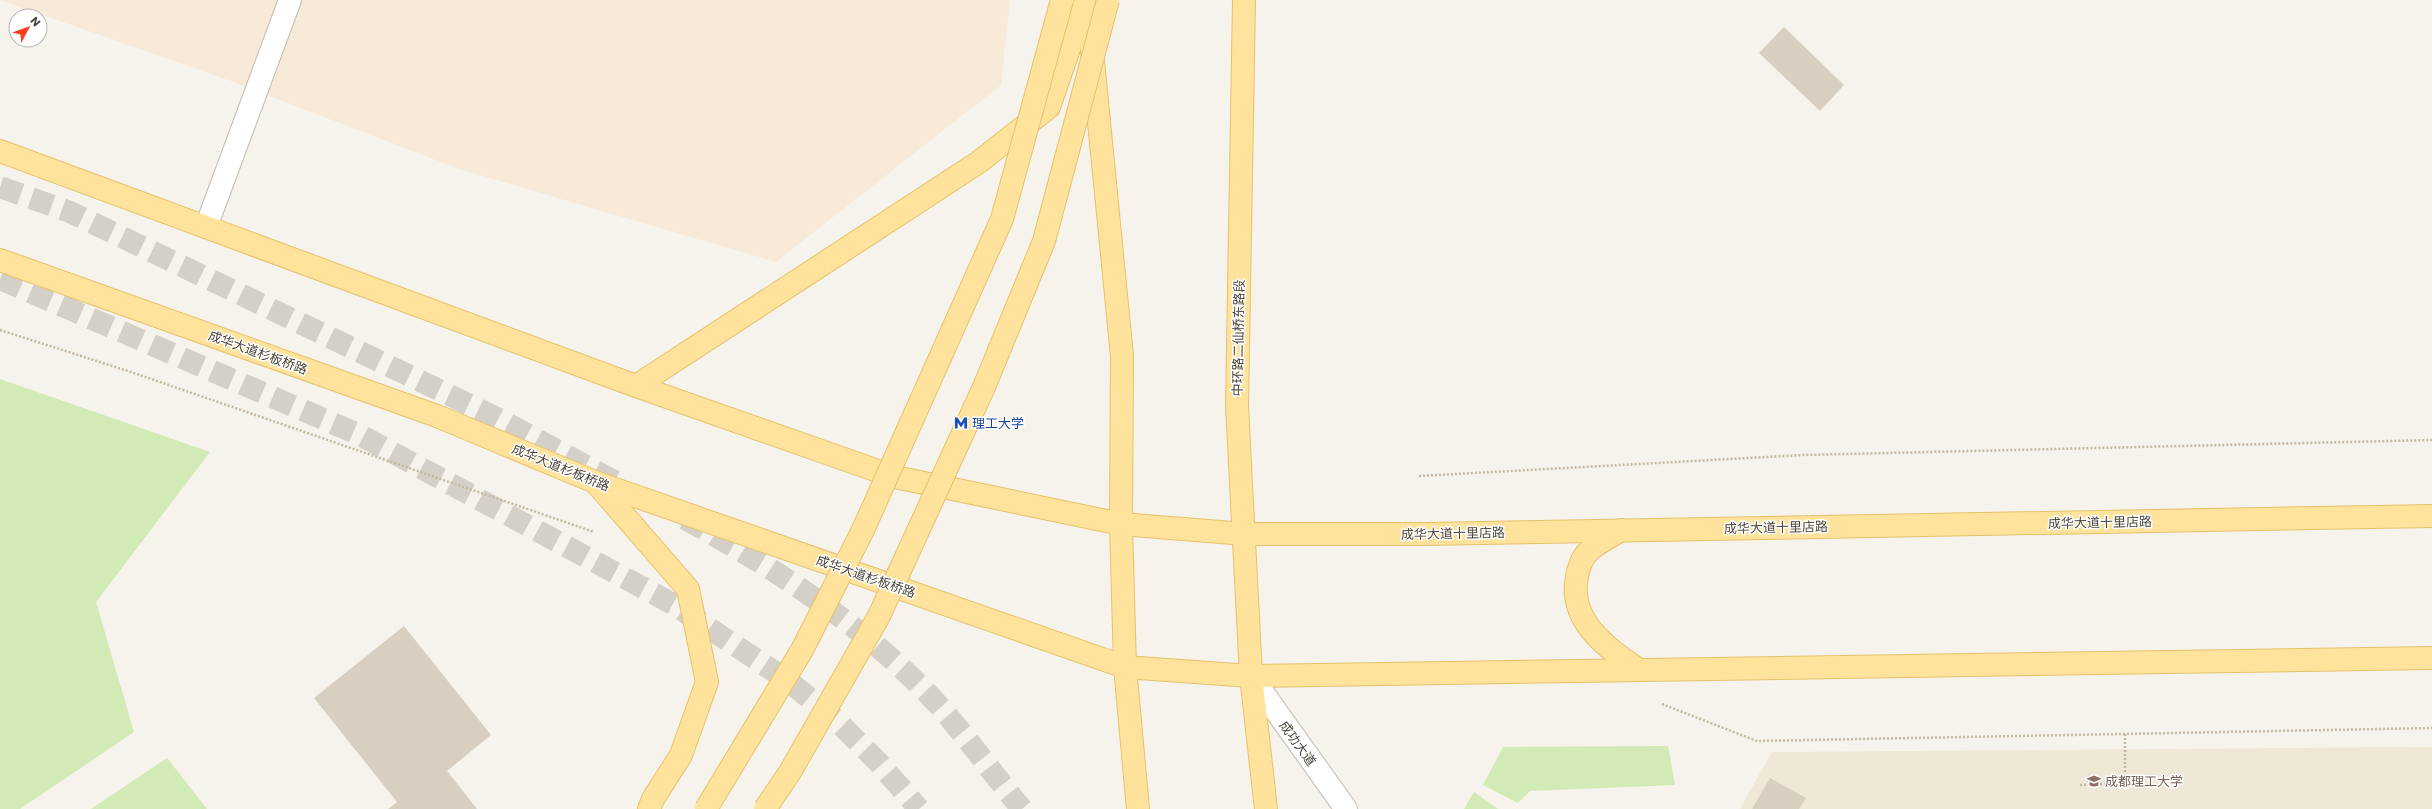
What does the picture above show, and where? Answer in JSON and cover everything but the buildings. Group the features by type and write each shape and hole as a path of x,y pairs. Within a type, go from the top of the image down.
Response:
{"main road":[{"path":"706,809 810,636 863,530 1002,219 1062,0"},
{"path":"636,386 979,162 1049,107 1086,0"},
{"path":"1086,0 1122,356 1121,524 1124,667 1138,809"},
{"path":"765,809 790,772 880,616 984,387 1044,242 1108,0"},
{"name":"中环路二仙桥东路段","path":"1244,0 1237,406 1245,534 1251,676 1266,809"},
{"path":"0,151 636,386 895,477 1121,524"},
{"name":"成华大道杉板桥路","path":"0,260 437,416 595,482 1124,667"},
{"path":"595,482 688,589 707,682 681,755 653,799 649,809"},
{"name":"成华大道十里店路","path":"1121,524 1245,534 1621,530 2432,516"},
{"path":"1621,530 1588,552 1578,570 1574,588 1581,617 1594,635 1639,670"},
{"path":"1124,667 1251,676 2432,658"}],"street":[{"path":"206,227 290,0"},
{"name":"成功大道","path":"1251,676 1346,809"}],"path":[{"path":"0,330 131,372 597,533"},
{"path":"1419,476 1803,455 2432,440"},
{"path":"1656,702 1757,741 2432,728"},
{"path":"2080,785 2125,783 2125,733"}],"shaded area":[{"path":"0,0 1010,0 1001,85 776,262 459,169 231,81 48,17 48,8 23,8"},
{"name":"成都理工大学","path":"2432,747 2432,809 1740,809 1772,752"}],"green space":[{"path":"0,379 210,452 96,602 134,732 20,809 0,809"},
{"path":"1668,746 1675,785 1530,791 1518,803 1483,785 1503,747"},
{"path":"167,758 207,809 91,809"},
{"path":"1474,792 1498,809 1464,809"}],"tunnel":[{"path":"0,187 70,212 497,418 616,482"},
{"path":"0,279 360,435 673,604 787,680 835,719 878,762 919,809"},
{"path":"685,519 783,577 845,620 874,644 903,669 942,709 1022,809"}],"place":[{"name":"理工大学","path":"961,423"},
{"name":"成都理工大学","path":"2094,781"}]}
